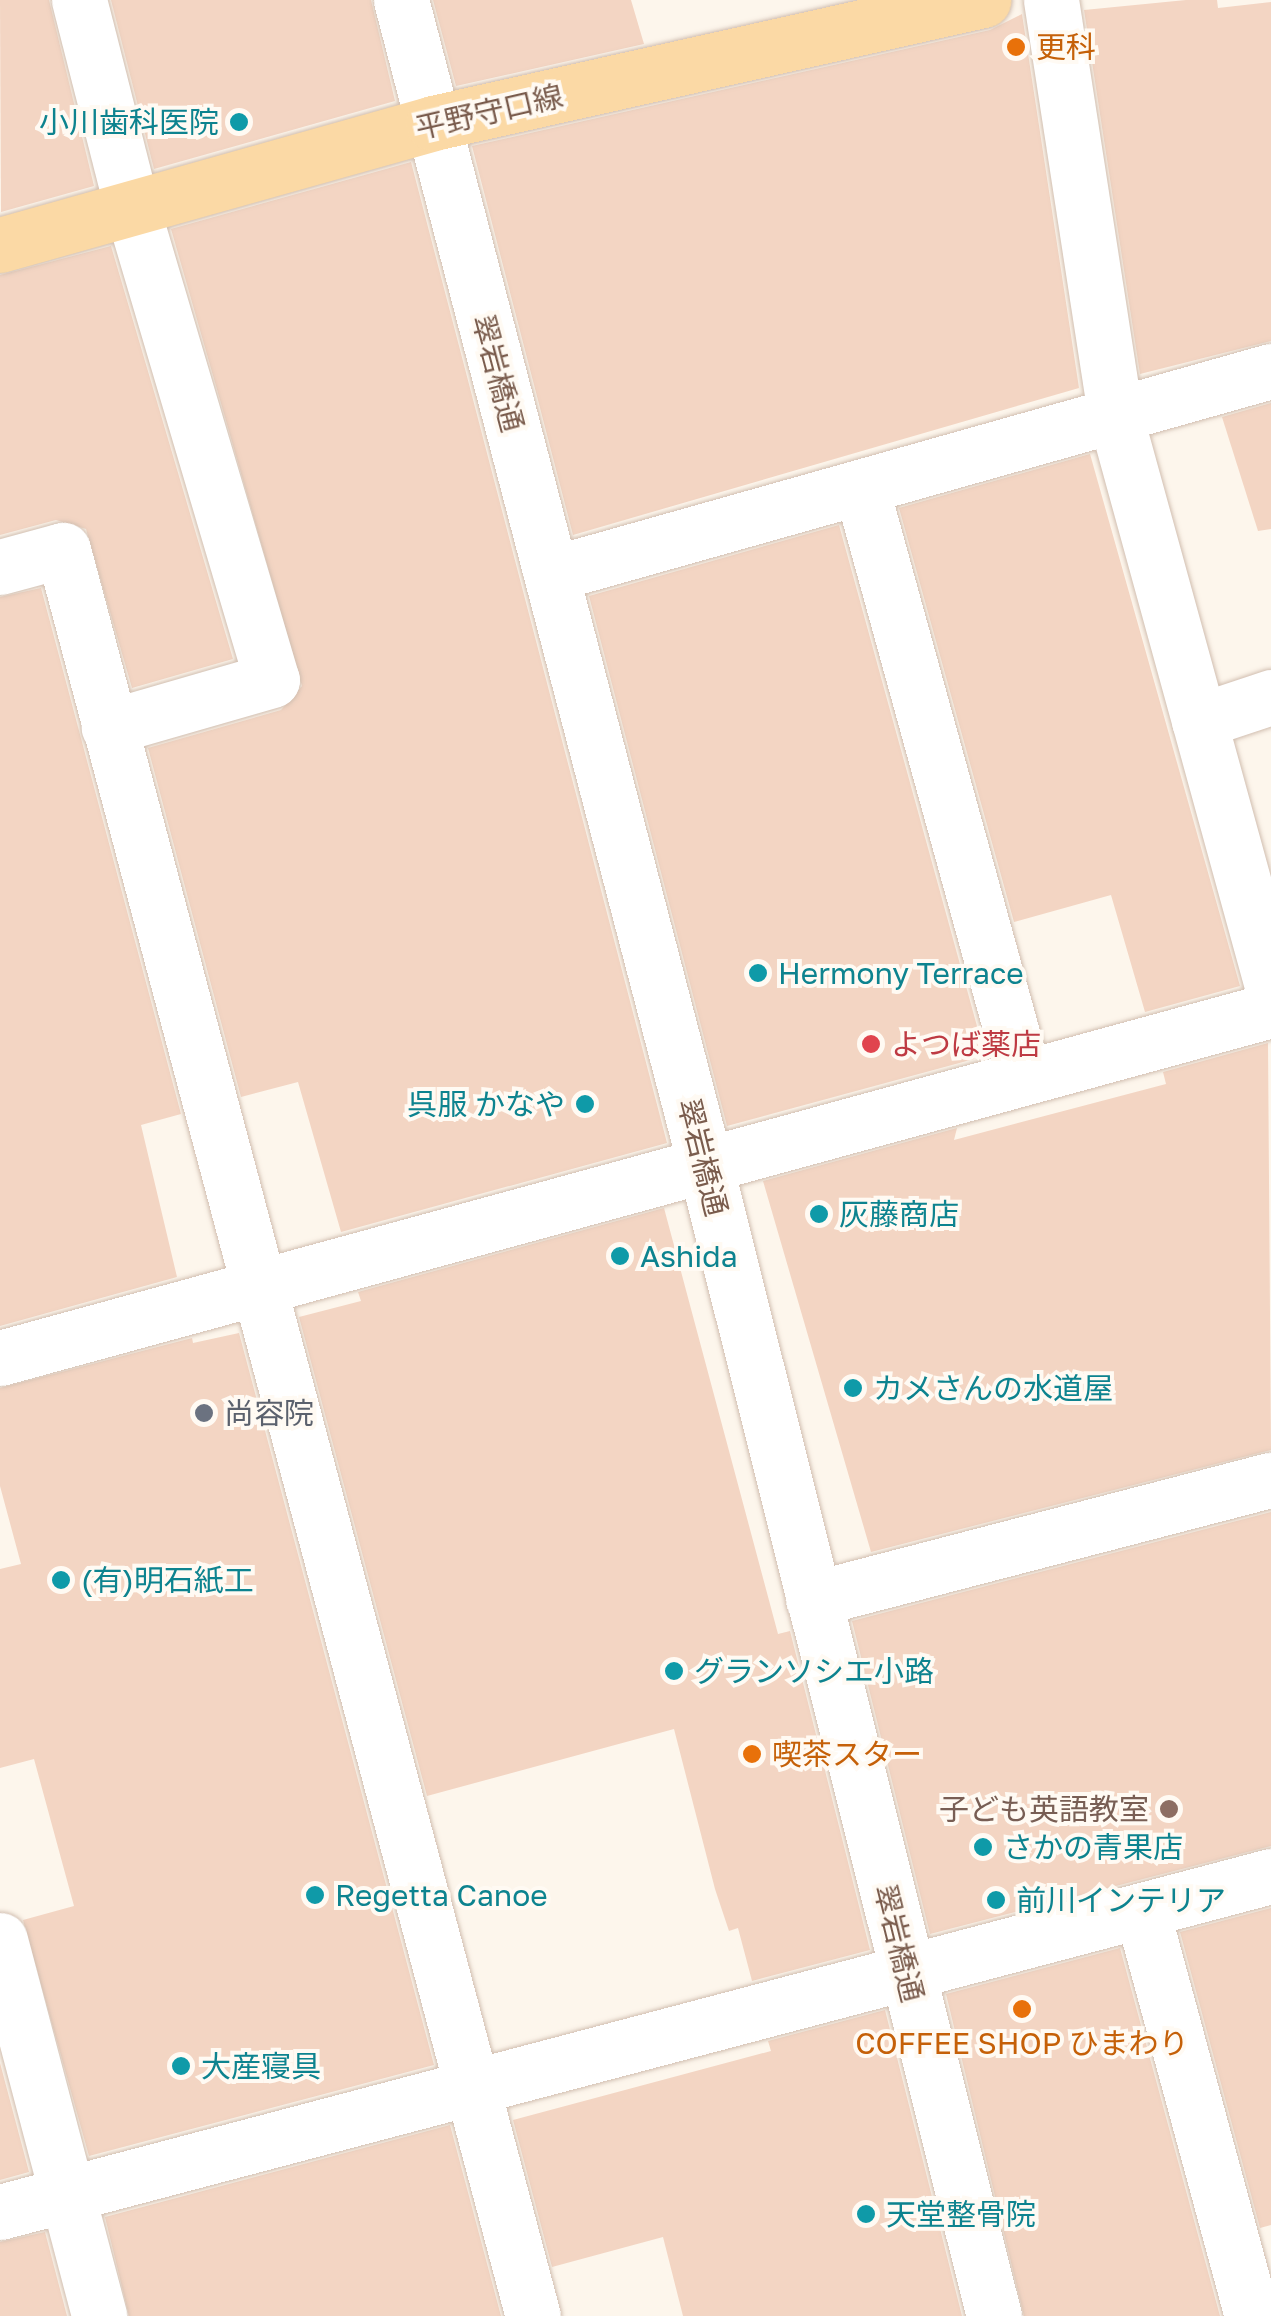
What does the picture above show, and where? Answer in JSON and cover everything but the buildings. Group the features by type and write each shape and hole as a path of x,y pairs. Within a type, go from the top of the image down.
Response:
{"main road":[{"name":"平野守口線","path":"0,245 433,124 984,0"}],"street":[{"path":"78,0 132,208 272,680 109,728"},
{"name":"翠岩橋通","path":"402,0 705,1164 994,2316"},
{"path":"1052,0 1116,415 1271,982"},
{"path":"551,574 1271,371"},
{"path":"861,486 1024,1077"},
{"path":"0,566 63,550 533,2316"},
{"path":"1199,722 1271,697"},
{"path":"0,1358 260,1290 1271,1010"},
{"path":"813,1599 1271,1480"},
{"path":"0,2212 1271,1876"},
{"path":"1142,1911 1252,2316"},
{"path":"0,1940 99,2316"}],"place":[{"name":"更科","path":"1016,47"},
{"name":"小川歯科医院","path":"239,122"},
{"name":"Hermony Terrace","path":"758,973"},
{"name":"よつば薬店","path":"871,1044"},
{"name":"呉服 かなや","path":"585,1104"},
{"name":"灰藤商店","path":"819,1214"},
{"name":"Ashida","path":"620,1256"},
{"name":"カメさんの水道屋","path":"853,1388"},
{"name":"尚容院","path":"204,1413"},
{"name":"(有)明石紙工","path":"61,1580"},
{"name":"グランソシエ小路","path":"674,1671"},
{"name":"喫茶スター","path":"752,1754"},
{"name":"子ども英語教室","path":"1169,1809"},
{"name":"さかの青果店","path":"983,1847"},
{"name":"Regetta Canoe","path":"315,1895"},
{"name":"前川インテリア","path":"996,1900"},
{"name":"COFFEE SHOP ひまわり","path":"1022,2009"},
{"name":"大産寝具","path":"181,2066"},
{"name":"天堂整骨院","path":"866,2214"}]}
